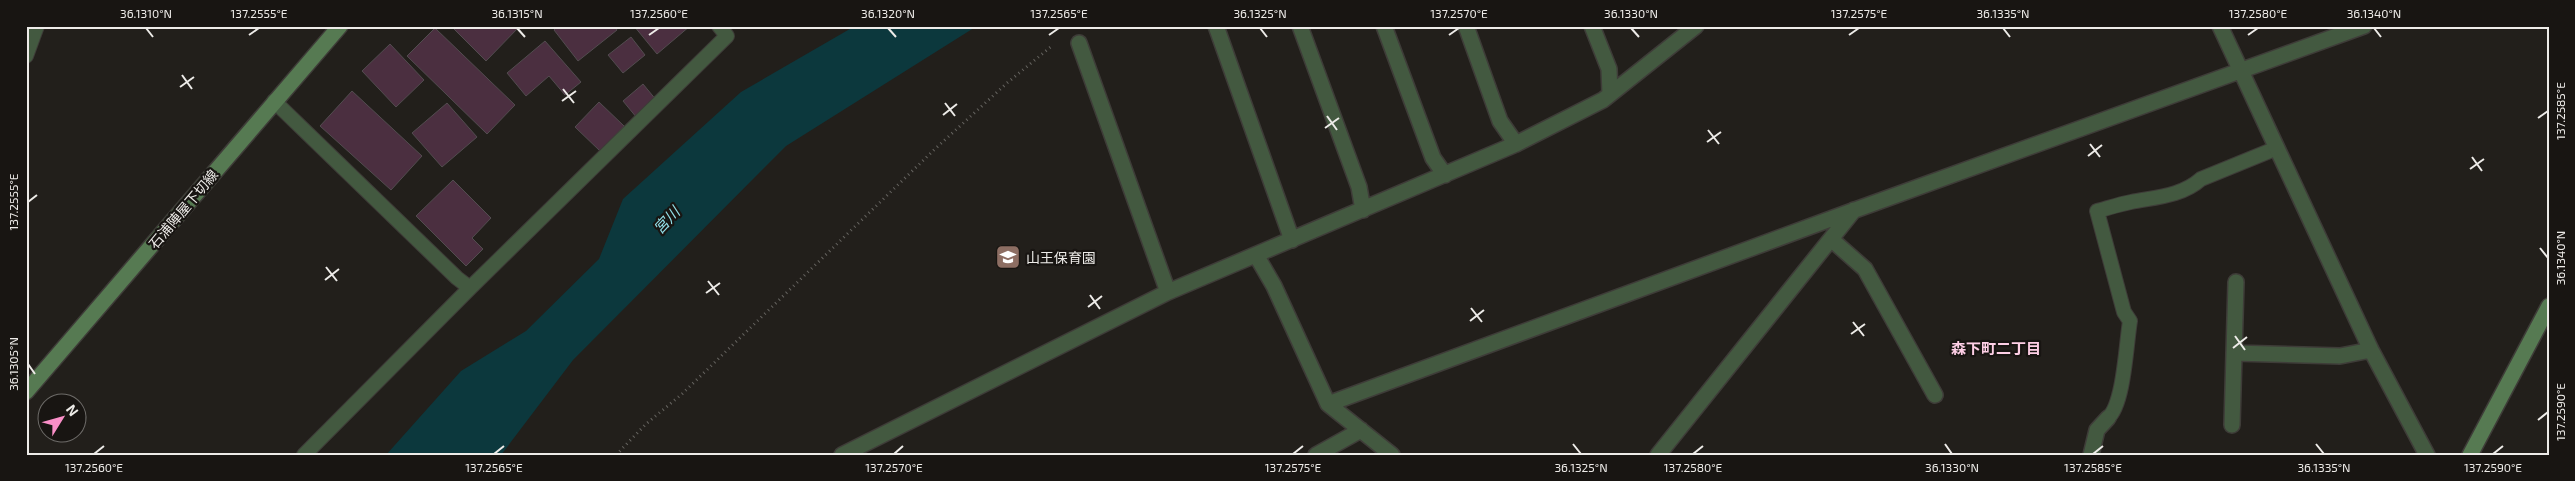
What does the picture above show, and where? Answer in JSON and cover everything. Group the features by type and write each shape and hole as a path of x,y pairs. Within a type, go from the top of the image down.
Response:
{"main road":[{"name":"石浦陣屋下切線","path":"26,392 340,26"},
{"path":"2470,455 2549,306"}],"street":[{"path":"1216,26 1292,240"},
{"path":"1300,26 1359,187 1363,210"},
{"path":"1384,26 1433,158 1445,176"},
{"path":"1466,26 1500,121 1516,144"},
{"path":"1592,26 1609,69 1610,94"},
{"path":"842,455 1168,292 1445,176 1516,144 1610,94 1696,26"},
{"path":"2220,26 2371,350 2427,455"},
{"path":"1328,404 1855,210 2364,26"},
{"path":"1079,43 1168,292"},
{"path":"1658,455 1855,210"},
{"path":"1831,239 1865,269 1935,395"},
{"path":"1256,255 1274,286 1328,404 1392,455"},
{"path":"2232,425 2236,282"},
{"path":"2234,353 2340,356 2371,350"},
{"path":"2091,455 2097,430 2108,418"},
{"path":"1316,455 1361,430"}],"lane":[{"path":"26,56 37,26"},
{"path":"304,455 470,288 726,36 719,26"},
{"path":"274,101 456,278 470,288"},
{"path":"2108,418 2114,413 2119,397 2130,322 2124,312 2097,211 2131,202 2161,198 2193,186 2201,179 2277,148"}],"path":[{"path":"616,455 646,424 682,394 936,148 1006,83 1056,43"}],"water":[{"name":"宮川","path":"855,26 977,26 786,146 573,360 501,455 386,455 461,371 526,331 599,259 623,199 741,92"}],"building":[{"path":"451,26 520,26 486,61"},
{"path":"558,26 614,26 617,30 578,61 554,30"},
{"path":"634,26 690,26 657,54"},
{"path":"435,28 515,105 487,134 407,56"},
{"path":"631,37 645,55 623,73 608,55"},
{"path":"545,41 581,82 565,95 549,76 526,96 507,73"},
{"path":"390,44 424,80 396,107 362,71"},
{"path":"643,84 657,101 637,118 623,101"},
{"path":"352,91 422,156 391,190 320,126"},
{"path":"599,102 624,126 600,151 575,127"},
{"path":"447,103 477,137 442,167 412,133"},
{"path":"453,180 491,218 472,238 483,249 466,266 416,216"}],"place":[{"name":"山王保育園","path":"1008,257"}],"district":[{"name":"森下町二丁目","path":"1996,348"}]}
